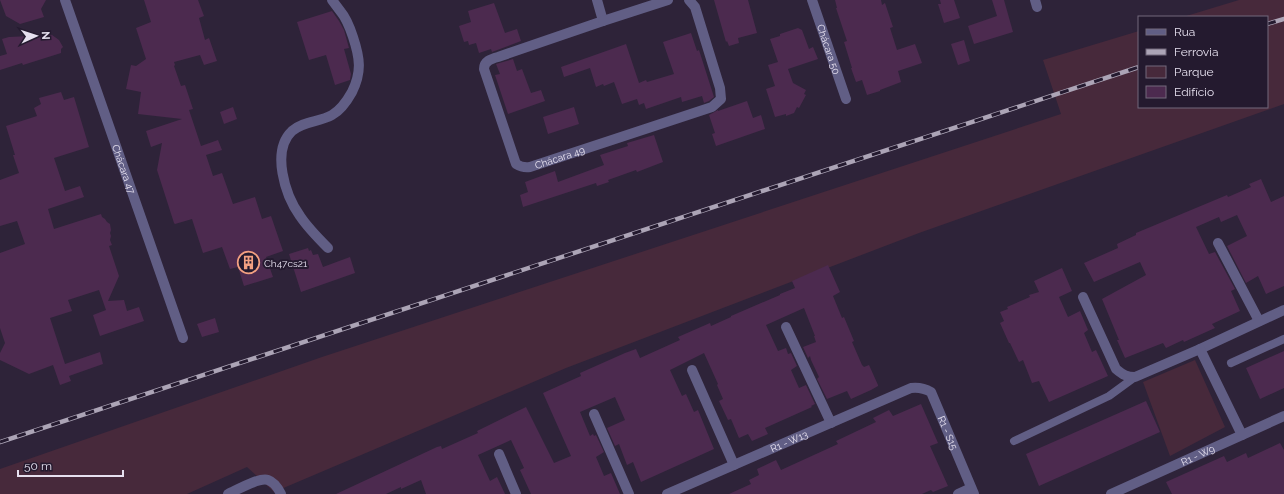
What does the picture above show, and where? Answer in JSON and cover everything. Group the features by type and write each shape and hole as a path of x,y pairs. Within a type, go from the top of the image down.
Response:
{"street":[{"name":"Chácara 47","path":"65,0 183,338"},
{"path":"328,248 299,215 286,186 281,160 282,148 287,137 293,130 331,116 340,109 349,98 356,85 360,65 356,46 346,18 332,0"},
{"path":"597,0 604,21"},
{"name":"Chácara 49","path":"668,0 486,62 484,65 484,70 516,164 525,168 530,167 712,107 717,104 721,99 720,88 695,7 689,0"},
{"name":"Chácara 50","path":"812,0 846,99"},
{"path":"1218,243 1259,321"},
{"path":"1083,297 1116,369 1122,375 1128,377 1135,377 1284,310"},
{"path":"786,327 831,423"},
{"path":"1200,349 1242,435"},
{"path":"692,370 734,465"},
{"name":"R1 - S15","path":"911,388 919,387 931,392 972,491"},
{"name":"R1 - W13","path":"667,494 911,388"},
{"path":"594,414 629,494"},
{"name":"R1 - W9","path":"1110,494 1284,416"},
{"path":"499,454 516,494"},
{"path":"228,494 256,481 263,480 268,480 273,483 277,487 280,494"},
{"path":"958,494 972,491"}],"lane":[{"path":"1231,363 1284,339"},
{"path":"1014,441 1109,396 1135,377"}],"green space":[{"path":"1239,0 1284,0 1284,104 919,233 566,368 274,492 247,467 187,494 0,494 0,469 322,357 1061,114 1043,60 1138,31 1138,108 1268,108 1268,16 1186,16"},
{"path":"1195,360 1225,427 1170,456 1143,382"}],"building":[{"path":"0,0 46,0 41,9 44,17 20,24 6,16"},
{"path":"144,0 198,0 204,16 199,18 205,40 209,38 217,61 204,65 200,55 174,62 174,66 181,86 185,85 193,109 189,110 201,146 218,140 222,150 206,155 213,176 222,173 233,204 255,197 262,219 271,216 283,251 266,257 273,277 244,286 238,267 230,269 222,247 203,253 192,219 174,223 157,170 162,143 151,147 146,131 182,119 138,114 141,92 126,89 131,65 136,66 146,59 136,28 151,22"},
{"path":"714,0 748,0 757,33 738,38 739,43 729,46 727,41 726,42"},
{"path":"835,0 881,0 882,5 885,3 893,27 890,28 897,50 915,44 922,63 898,71 901,82 867,95 862,80 856,82 851,68 844,42 847,41 836,8"},
{"path":"940,0 954,0 960,18 944,23 938,4 941,4"},
{"path":"992,0 1004,0 1013,32 974,44 968,26 997,16"},
{"path":"494,3 505,33 517,29 521,41 492,52 491,49 479,53 476,43 469,45 468,41 464,42 459,26 471,22 468,11"},
{"path":"332,11 344,30 349,48 344,49 351,74 350,80 335,85 326,55 309,60 297,22"},
{"path":"798,28 802,30 809,49 813,47 818,59 788,69 793,83 806,90 804,94 806,95 799,108 797,107 794,113 786,116 786,114 775,117 766,89 775,86 768,65 778,62 770,39"},
{"path":"691,33 697,51 699,50 714,97 704,103 702,96 682,102 681,97 646,109 644,103 639,105 637,99 622,104 614,82 596,87 590,68 564,77 561,67 626,44 639,83 674,74 663,42"},
{"path":"52,35 59,40 63,47 61,49 61,53 23,65 22,63 0,70 0,56 7,54 2,39 9,37"},
{"path":"964,40 970,61 958,65 951,44"},
{"path":"513,59 517,71 522,69 531,93 541,90 545,101 508,114 495,75 500,74 496,64"},
{"path":"61,92 64,100 74,97 89,147 54,158 65,191 80,186 84,197 48,209 54,229 101,214 102,217 110,224 110,240 112,245 109,246 119,276 108,301 124,300 127,311 139,307 144,321 100,336 93,315 106,310 99,290 68,300 72,311 50,318 65,364 100,352 103,364 69,376 71,381 60,385 53,365 29,374 0,360 0,353 5,343 0,328 0,253 25,244 17,221 0,226 0,180 19,173 6,126 37,116 34,108 41,104 39,98"},
{"path":"747,101 753,118 761,115 765,129 716,146 712,134 715,133 709,115 718,110"},
{"path":"233,107 237,119 224,124 220,112"},
{"path":"574,107 579,124 548,134 543,117"},
{"path":"654,135 663,162 637,172 636,170 608,180 609,182 597,186 596,183 523,207 520,195 528,192 525,182 555,171 558,182 604,165 600,155 628,146 627,143"},
{"path":"1261,179 1271,202 1284,196 1284,286 1266,294 1258,276 1246,283 1227,246 1247,236 1237,215 1221,222 1219,217 1196,227 1209,254 1215,252 1235,289 1231,291 1240,311 1212,324 1215,328 1184,342 1183,340 1166,348 1163,343 1125,358 1102,299 1146,275 1140,262 1094,282 1084,263 1118,248 1117,244 1136,235 1136,233 1227,195 1228,197 1251,187 1249,184"},
{"path":"308,248 309,251 311,250 313,255 318,254 323,267 350,257 355,273 301,292 289,254"},
{"path":"828,265 840,292 833,296 854,341 852,342 862,365 864,367 869,365 878,385 871,390 851,399 847,391 827,399 817,379 819,377 810,356 808,358 803,347 816,342 804,308 766,325 778,351 786,348 788,354 791,353 797,366 791,370 799,388 806,385 815,404 811,406 812,407 765,428 768,434 752,441 748,434 739,438 731,419 728,420 719,401 723,399 704,353 670,370 682,396 686,394 694,412 698,410 714,449 641,482 633,462 627,465 619,444 615,446 607,428 625,420 615,397 580,412 590,436 593,434 594,436 596,435 604,452 596,457 604,476 611,473 620,494 531,494 520,470 524,468 511,440 478,455 490,481 497,477 505,494 426,494 421,480 386,494 336,494 437,447 441,446 442,449 478,433 477,431 526,407 554,463 571,456 543,393 581,376 580,373 636,349 640,358 680,340 678,337 710,323 711,326 795,288 792,281"},
{"path":"1062,268 1072,291 1059,297 1068,317 1080,311 1088,330 1084,333 1092,352 1096,350 1108,376 1049,402 1039,381 1032,383 1023,360 1019,362 1000,323 1004,321 1000,312 1008,309 1007,307 1030,297 1029,295 1039,292 1034,281"},
{"path":"215,318 219,332 202,337 197,324"},
{"path":"1284,351 1284,388 1260,399 1246,368"},
{"path":"1146,401 1160,432 1039,486 1026,454"},
{"path":"921,404 938,443 930,446 948,486 933,492 931,490 922,494 729,494 751,484 749,480 759,475 757,469 776,460 781,470 838,444 836,441 876,422 873,418 889,410 893,416"},
{"path":"1280,443 1284,450 1284,494 1172,494 1166,482 1224,456 1227,462 1246,453 1248,458"}],"railway":[{"path":"1268,24 1284,19"},
{"path":"0,442 1138,67"}],"place":[{"name":"Ch47cs21","path":"248,263"}]}
